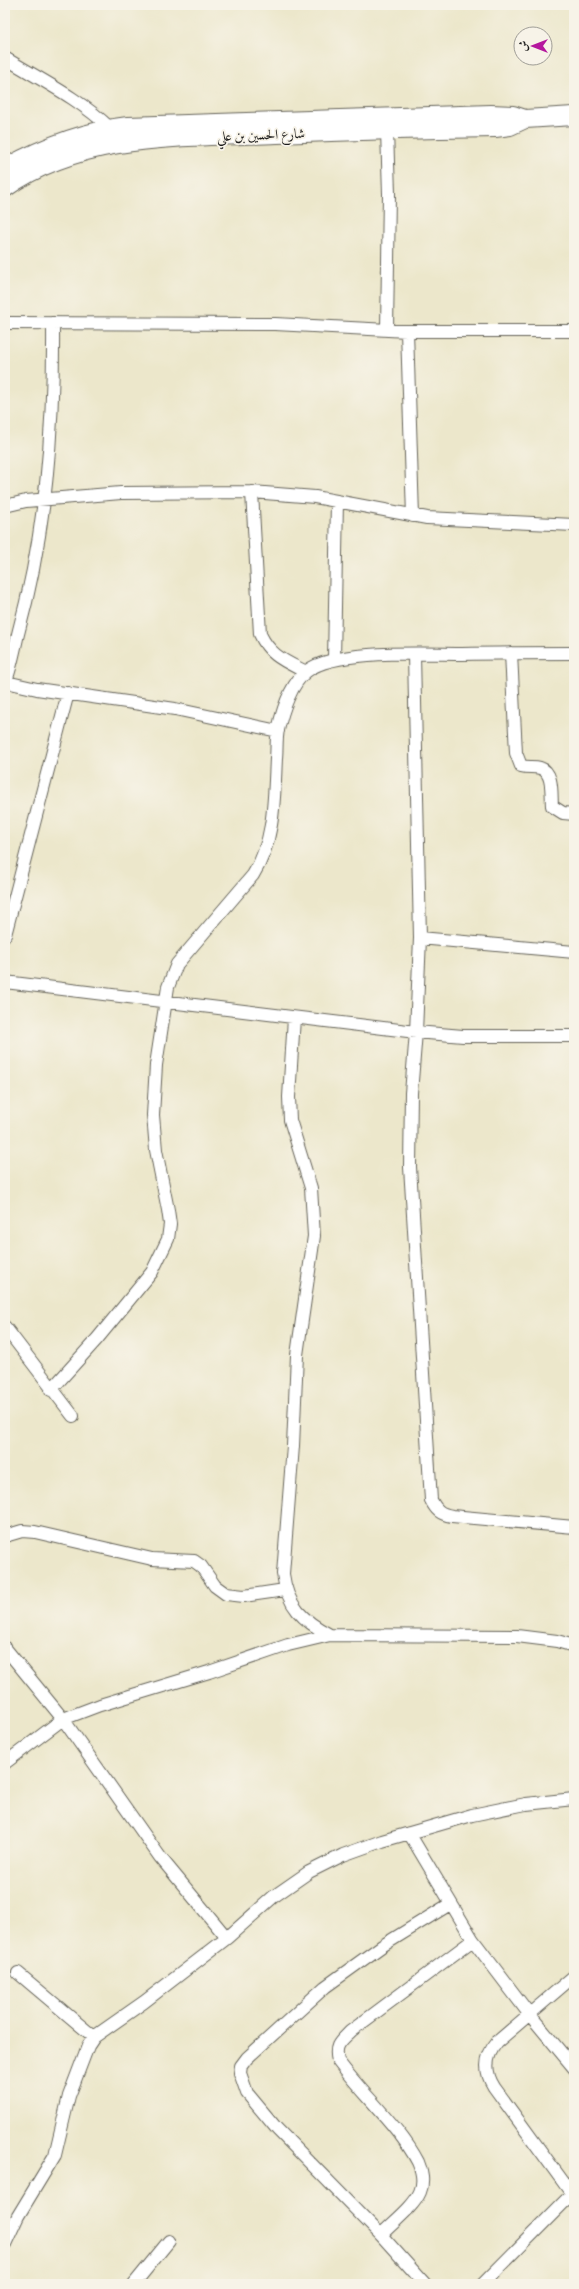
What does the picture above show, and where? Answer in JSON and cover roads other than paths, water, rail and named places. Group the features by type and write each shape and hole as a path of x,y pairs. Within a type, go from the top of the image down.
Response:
{"street":[{"path":"5,58 83,105 110,128"},
{"name":"شارع الحسين بن علي","path":"5,168 53,144 110,128 196,122 492,114 513,115 525,119"},
{"name":"شارع الحسين بن علي","path":"5,188 30,172 52,162 85,150 112,144 178,138 499,127 510,126 525,119 574,116"},
{"path":"387,130 389,224 387,330"},
{"path":"53,323 52,420 46,500 30,589 5,683 195,712 278,731"},
{"path":"5,324 274,324 407,331 574,331"},
{"path":"407,331 413,516"},
{"path":"5,506 26,501 75,496 143,492 252,492 296,495 441,520 574,526"},
{"path":"252,492 260,634 265,646 275,655 306,672"},
{"path":"334,660 336,501"},
{"path":"512,653 516,753 518,761 521,766 541,768 546,772 549,778 552,806 563,813 574,814"},
{"path":"51,1390 97,1339 152,1272 168,1239 170,1224 156,1150 153,1115 156,1065 170,981 177,964 253,875 263,859 269,840 272,816 278,731 290,697 306,672 319,664 334,660 414,654 574,653"},
{"path":"414,654 420,938 416,1032 410,1094 410,1167 431,1500 436,1509 442,1514 452,1516 574,1527"},
{"path":"5,935 68,693"},
{"path":"420,938 574,952"},
{"path":"5,982 416,1032 463,1036 574,1036"},
{"path":"294,1018 289,1097 290,1120 311,1188 314,1236 297,1355 294,1446 283,1574 285,1590 299,1613 313,1626 330,1635"},
{"path":"5,1327 51,1390 73,1416"},
{"path":"5,1536 22,1531 35,1532 152,1559 194,1561 201,1566 219,1590 235,1596 285,1590"},
{"path":"5,1763 64,1719 100,1705 222,1668 288,1645 330,1635 517,1636 557,1641 574,1646"},
{"path":"5,1648 64,1719 164,1862 227,1938"},
{"path":"5,2244 18,2216 55,2155 68,2096 88,2046 94,2037 144,2002 227,1938 274,1897 309,1872 343,1855 409,1833 472,1815 518,1805 574,1799"},
{"path":"409,1833 450,1904 473,1940 530,2015 574,2068"},
{"path":"426,2284 381,2235 278,2129 247,2093 240,2073 241,2066 247,2058 325,1986 382,1946 450,1904"},
{"path":"381,2235 416,2199 421,2191 422,2171 418,2162 400,2136 338,2061 336,2051 340,2041 352,2031 473,1940"},
{"path":"18,1973 94,2037"},
{"path":"482,2284 573,2193 489,2079 487,2068 490,2050 497,2042 574,1977"},
{"path":"134,2284 169,2241"}]}
